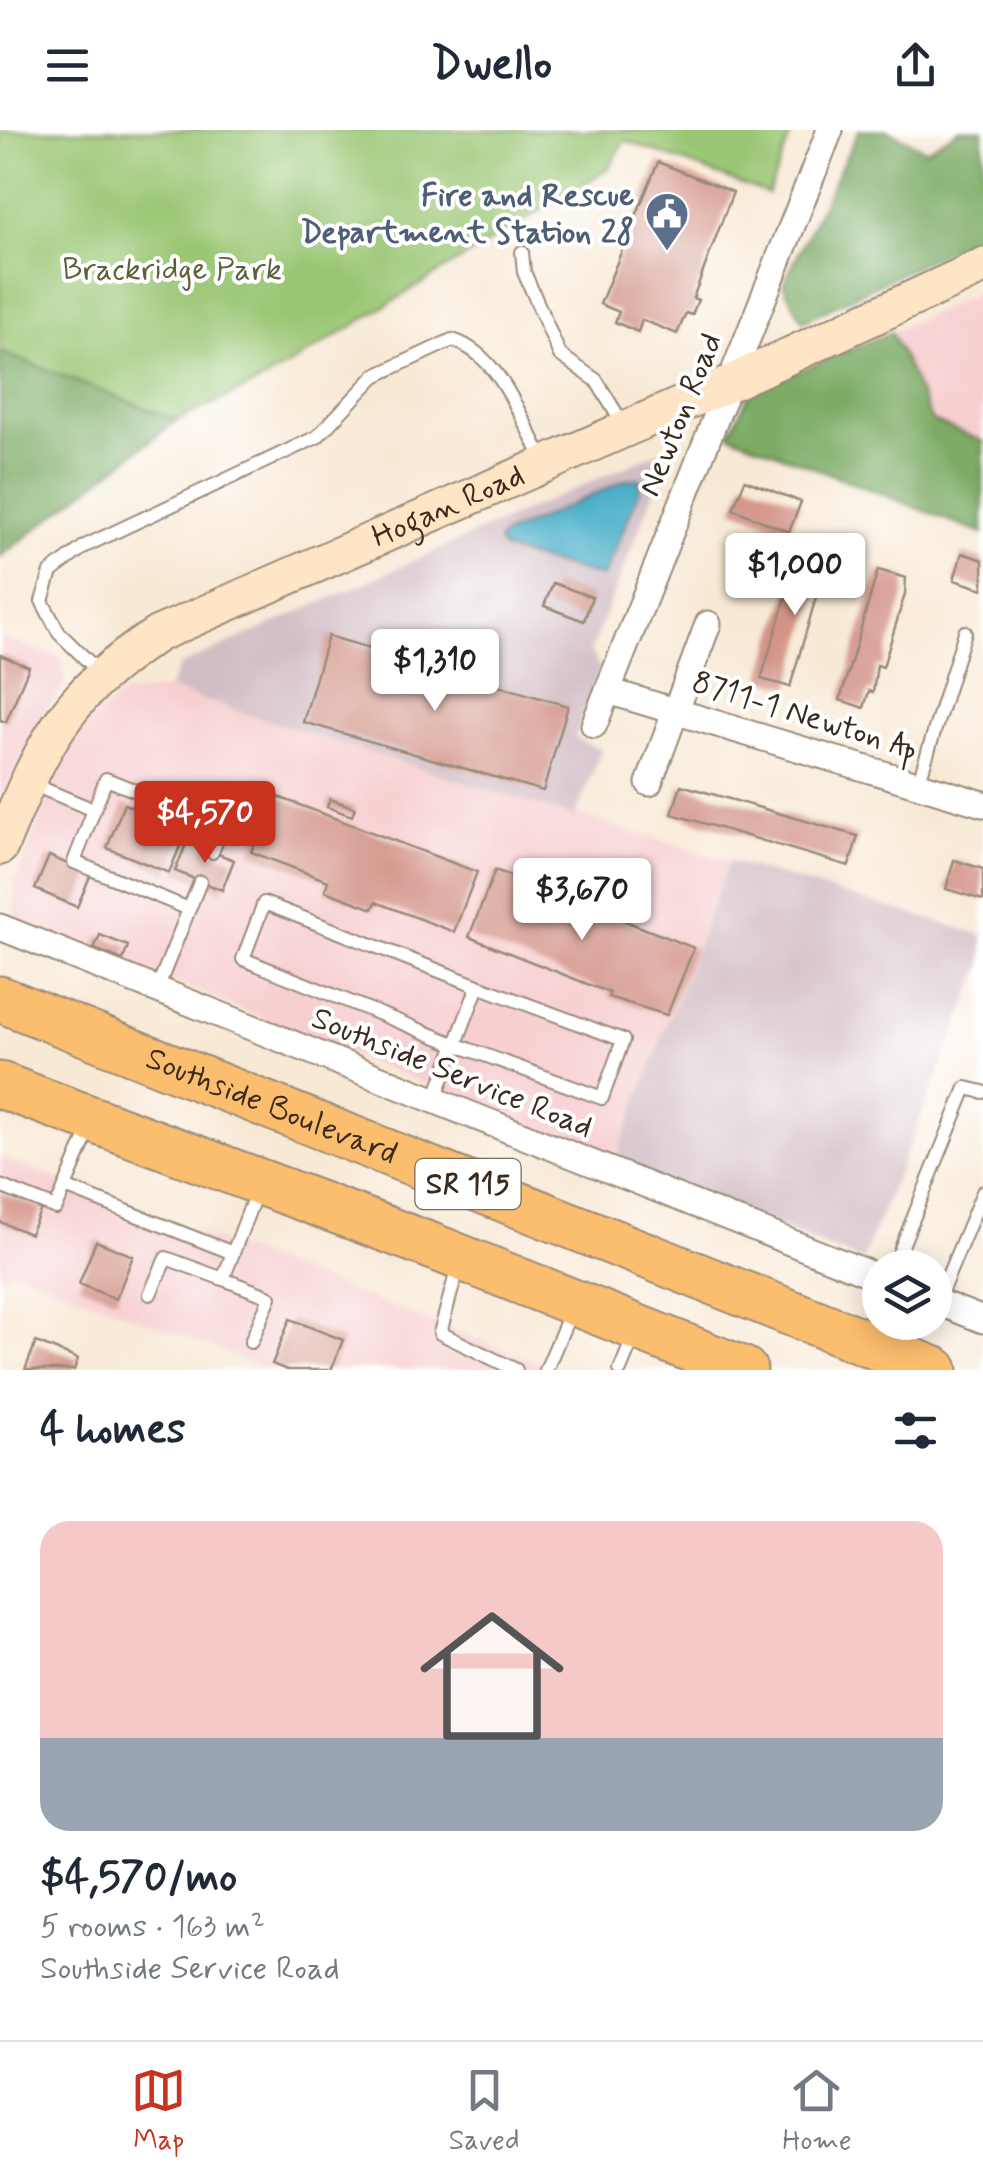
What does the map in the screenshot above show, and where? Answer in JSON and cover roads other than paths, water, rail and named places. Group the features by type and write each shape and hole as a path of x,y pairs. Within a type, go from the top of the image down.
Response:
{"highway":[{"name":"Southside Boulevard","path":"0,999 936,1370"},
{"name":"SR 115","path":"0,1085 574,1304 628,1349 744,1370"}],"main road":[{"name":"Hogan Road","path":"0,847 27,782 63,716 102,675 158,634 728,384 983,266"}],"street":[{"name":"Newton Road","path":"594,726 830,130"},
{"path":"649,783 708,624"},
{"name":"8711-1 Newton Ap","path":"608,691 983,804"},
{"name":"Southside Service Road","path":"0,927 862,1271"},
{"path":"952,1307 983,1320"}],"lane":[{"path":"522,252 524,272 560,354 596,380 626,428"},
{"path":"102,675 60,632 42,601 51,572 85,546 317,437 375,376 452,340 470,346 488,362 545,463"},
{"path":"918,784 965,632"},
{"path":"189,909 74,862 106,780 237,831"},
{"path":"27,782 94,810"},
{"path":"212,852 223,826"},
{"path":"157,989 200,882"},
{"path":"264,903 478,986 623,1040 602,1098 456,1046 243,958 264,903"},
{"path":"433,1103 478,986"},
{"path":"901,1250 966,1088 983,1092"},
{"path":"0,1186 56,1208 93,1121"},
{"path":"222,1279 260,1183"},
{"path":"65,1188 233,1252"},
{"path":"952,1264 983,1192"},
{"path":"150,1294 166,1258 270,1296 252,1342"},
{"path":"460,1258 440,1334 516,1370"},
{"path":"546,1370 574,1304"}],"water":[{"path":"628,479 640,479 639,492 603,577 504,550 498,542 502,536"}],"place":[{"name":"Fire and Rescue Department Station 28","path":"667,252"}],"park label":[{"name":"Brackridge Park","path":"172,270"}]}
